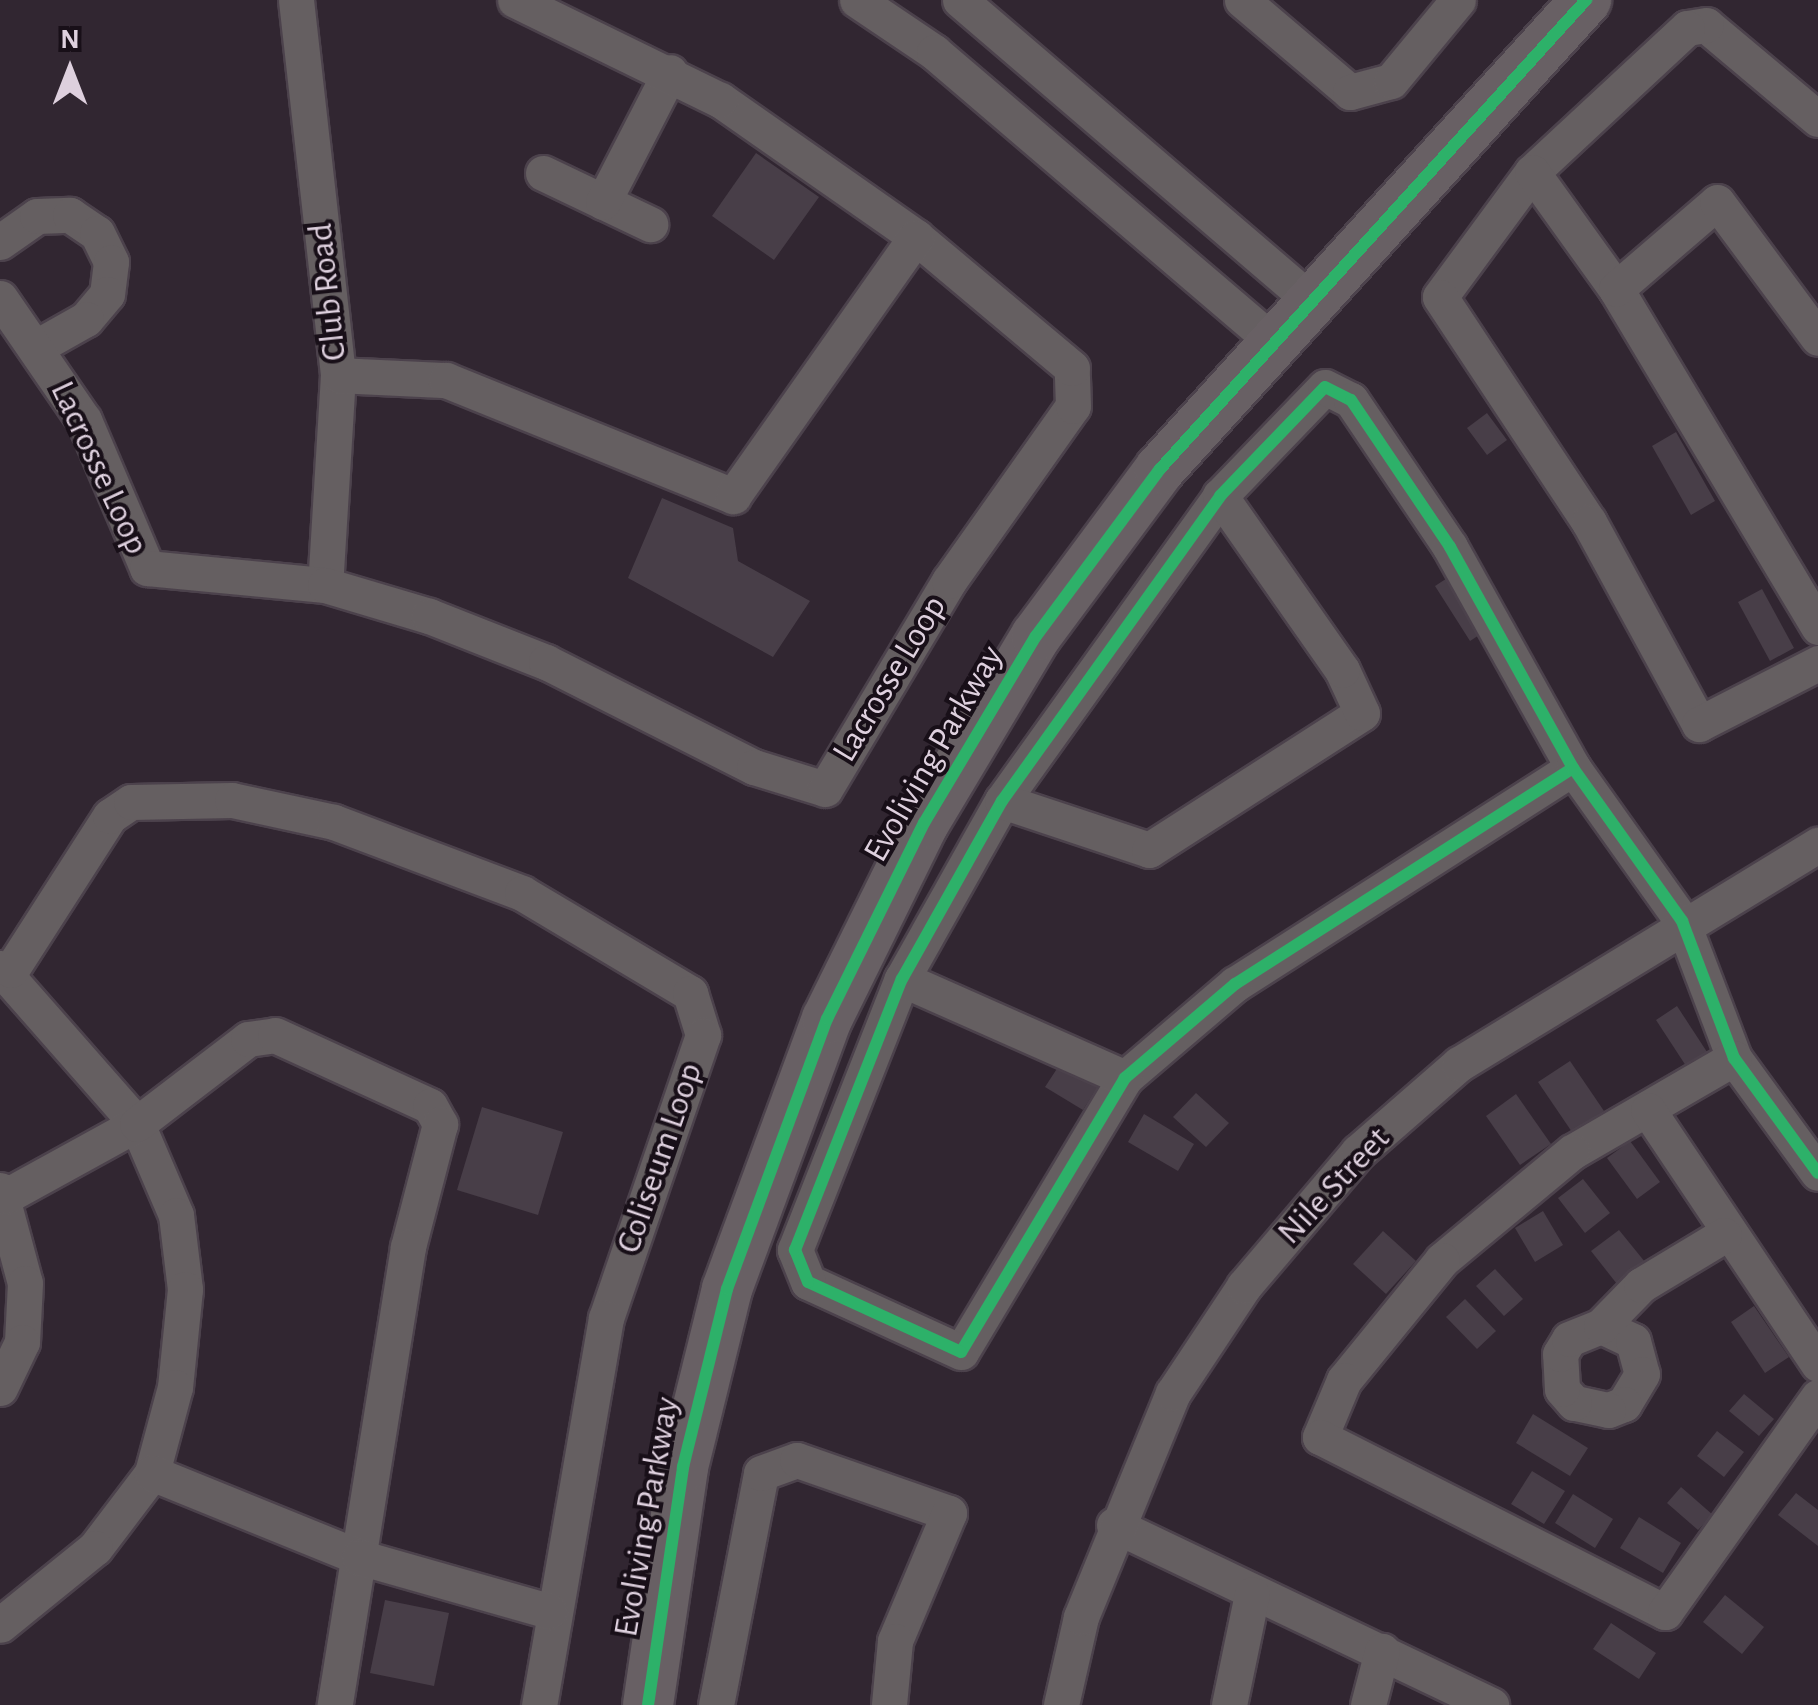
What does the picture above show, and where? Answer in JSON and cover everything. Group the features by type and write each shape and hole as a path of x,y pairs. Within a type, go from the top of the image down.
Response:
{"street":[{"name":"Club Road","path":"296,0 338,375 324,585"},
{"name":"Lacrosse Loop","path":"0,298 38,346 84,420 147,568 324,585 546,662 648,719 825,789 949,581 1073,406 1072,368 916,237 670,72 515,0"},
{"path":"858,0 1058,156 1271,340"},
{"path":"960,0 1311,301"},
{"path":"1242,0 1350,92 1392,80 1458,0"},
{"name":"Evoliving Parkway","path":"648,1705 709,1351 827,1019 924,823 1036,636 1271,340 1586,0"},
{"path":"1818,118 1706,25 1687,28 1532,172 1440,297 1588,522 1699,724 1818,664"},
{"path":"603,202 670,72"},
{"path":"1058,156 1095,114"},
{"path":"1532,172 1616,288 1818,627"},
{"path":"543,173 650,224"},
{"path":"1616,288 1717,202 1818,338"},
{"path":"0,242 37,216 70,216 97,233 111,262 107,294 86,319 38,346"},
{"path":"338,375 446,380 733,496 916,237"},
{"path":"1232,306 1266,262"},
{"path":"1574,768 1234,984 1125,1078 961,1352 808,1282 795,1250 902,979 1002,801 1220,496 1309,398 1325,387 1351,400 1450,547 1574,768 1682,921 1734,1058 1818,1173"},
{"path":"1002,801 1148,850 1362,713 1342,670 1220,496"},
{"name":"Coliseum Loop","path":"5,969 110,816 131,802 232,800 334,822 522,893 690,994 703,1035 606,1318 549,1610 538,1705"},
{"name":"Nile Street","path":"1062,1705 1114,1526 1173,1392 1244,1286 1358,1152 1459,1064 1682,921 1818,844"},
{"path":"0,1625 95,1548 152,1473 176,1387 185,1289 176,1216 137,1124 5,969"},
{"path":"902,979 1125,1078"},
{"path":"0,1388 22,1342 26,1283 3,1193 137,1124 248,1039 274,1035 430,1106 440,1124 408,1247 335,1705"},
{"path":"1734,1058 1572,1152 1442,1260 1344,1380 1320,1437 1665,1612 1818,1397"},
{"path":"1648,1110 1724,1235 1818,1364"},
{"path":"1601,1326 1642,1285 1724,1235"},
{"path":"716,1705 760,1473 798,1460 949,1512 894,1641 889,1705"},
{"path":"152,1473 358,1557 549,1610"},
{"path":"1114,1526 1492,1705"},
{"path":"1229,1705 1252,1594"},
{"path":"1368,1705 1382,1652"}],"building":[{"path":"756,153 819,197 774,260 712,216"},
{"path":"1487,413 1507,440 1487,455 1467,428"},
{"path":"1676,432 1715,501 1691,515 1652,446"},
{"path":"662,498 733,528 738,561 810,601 773,657 628,578"},
{"path":"1455,573 1490,628 1470,641 1435,586"},
{"path":"1762,589 1794,648 1770,661 1738,602"},
{"path":"1677,1006 1709,1055 1688,1069 1656,1020"},
{"path":"1062,1061 1100,1083 1083,1110 1045,1087"},
{"path":"1570,1061 1604,1111 1572,1132 1538,1082"},
{"path":"1196,1093 1229,1123 1206,1147 1173,1117"},
{"path":"1516,1094 1551,1144 1520,1165 1486,1116"},
{"path":"482,1107 563,1132 538,1215 457,1190"},
{"path":"1144,1114 1194,1144 1178,1171 1128,1142"},
{"path":"1630,1141 1660,1182 1637,1199 1607,1158"},
{"path":"1583,1179 1610,1213 1585,1233 1558,1198"},
{"path":"1543,1211 1563,1245 1535,1262 1515,1228"},
{"path":"1619,1230 1645,1262 1617,1284 1591,1251"},
{"path":"1383,1231 1416,1261 1386,1294 1353,1264"},
{"path":"1495,1269 1523,1299 1504,1316 1476,1286"},
{"path":"1465,1299 1496,1331 1477,1349 1446,1317"},
{"path":"1754,1306 1789,1357 1765,1373 1731,1322"},
{"path":"1744,1394 1774,1419 1759,1436 1729,1411"},
{"path":"1533,1414 1588,1448 1570,1476 1516,1443"},
{"path":"1717,1431 1744,1452 1724,1477 1697,1456"},
{"path":"1532,1471 1565,1491 1544,1524 1511,1504"},
{"path":"1681,1487 1713,1515 1698,1530 1667,1503"},
{"path":"1796,1493 1818,1510 1818,1546 1778,1515"},
{"path":"1573,1494 1613,1519 1595,1548 1555,1523"},
{"path":"1639,1517 1681,1543 1663,1573 1620,1548"},
{"path":"1725,1595 1764,1627 1742,1654 1703,1622"},
{"path":"385,1600 449,1613 434,1686 370,1673"},
{"path":"1611,1623 1656,1653 1639,1679 1593,1649"}],"cycle path":[{"path":"648,1705 683,1467 727,1289 827,1019 924,823 1036,636 1160,469 1586,0"},
{"path":"1573,768 1235,984 1125,1078 961,1352 808,1282 795,1250 902,979 1002,801 1220,496 1325,387 1351,400 1450,547 1573,768 1682,921 1734,1058 1818,1173"}]}
